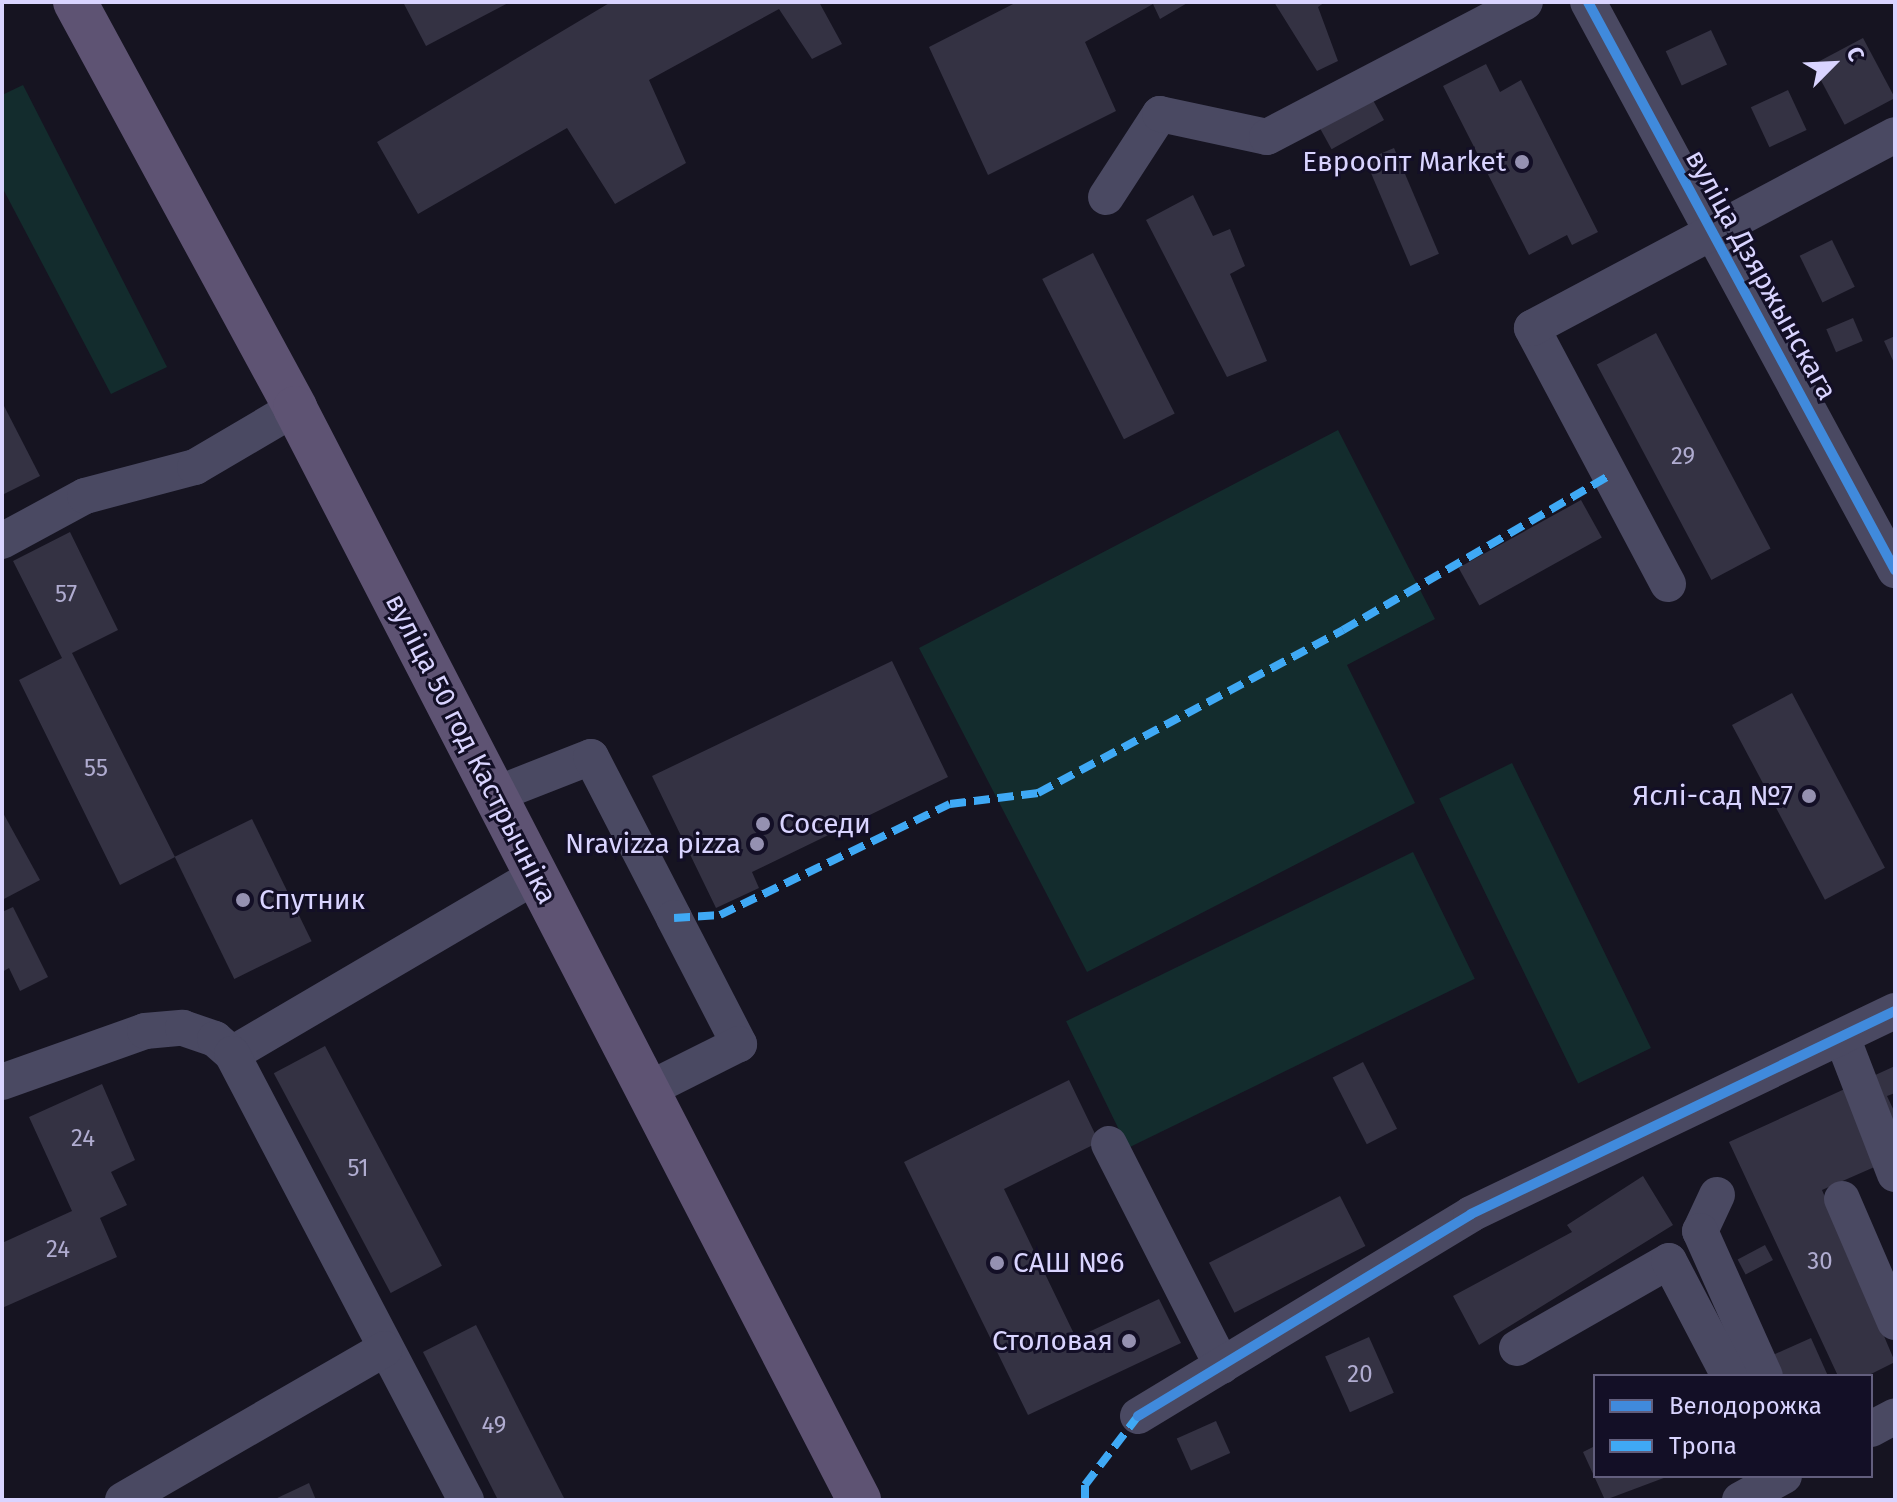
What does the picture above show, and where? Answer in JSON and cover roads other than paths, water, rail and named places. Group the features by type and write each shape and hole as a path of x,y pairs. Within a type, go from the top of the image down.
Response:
{"main road":[{"name":"вуліца 50 год Кастрычніка","path":"75,2 295,408 859,1500"}],"street":[{"path":"1106,197 1160,114 1267,137 1525,2"},
{"name":"вуліца Дзяржынскага","path":"1588,2 1708,230 1894,566"},
{"path":"1668,584 1532,328 1708,230 1895,135"},
{"path":"2,541 85,496 195,467 295,408"},
{"path":"494,795 591,757 739,1044 647,1090"},
{"path":"232,1054 536,876"},
{"path":"1138,1416 1471,1214 1895,1011"},
{"path":"2,1082 145,1031 183,1028 232,1054 466,1500"},
{"path":"1842,1037 1895,1174"},
{"path":"1109,1144 1222,1366"},
{"path":"1717,1195 1700,1231 1764,1374"},
{"path":"1842,1199 1895,1322"},
{"path":"1517,1348 1669,1261 1728,1374"},
{"path":"123,1500 385,1349"},
{"path":"1873,1428 1895,1416"},
{"path":"1740,1500 1778,1478"}],"place":[{"name":"Евроопт Market","path":"1522,162"},
{"name":"Яслі-сад №7","path":"1809,796"},
{"name":"Соседи","path":"763,824"},
{"name":"Nravizza pizza","path":"757,844"},
{"name":"Спутник","path":"243,900"},
{"name":"САШ №6","path":"997,1263"},
{"name":"Столовая","path":"1129,1341"}]}
